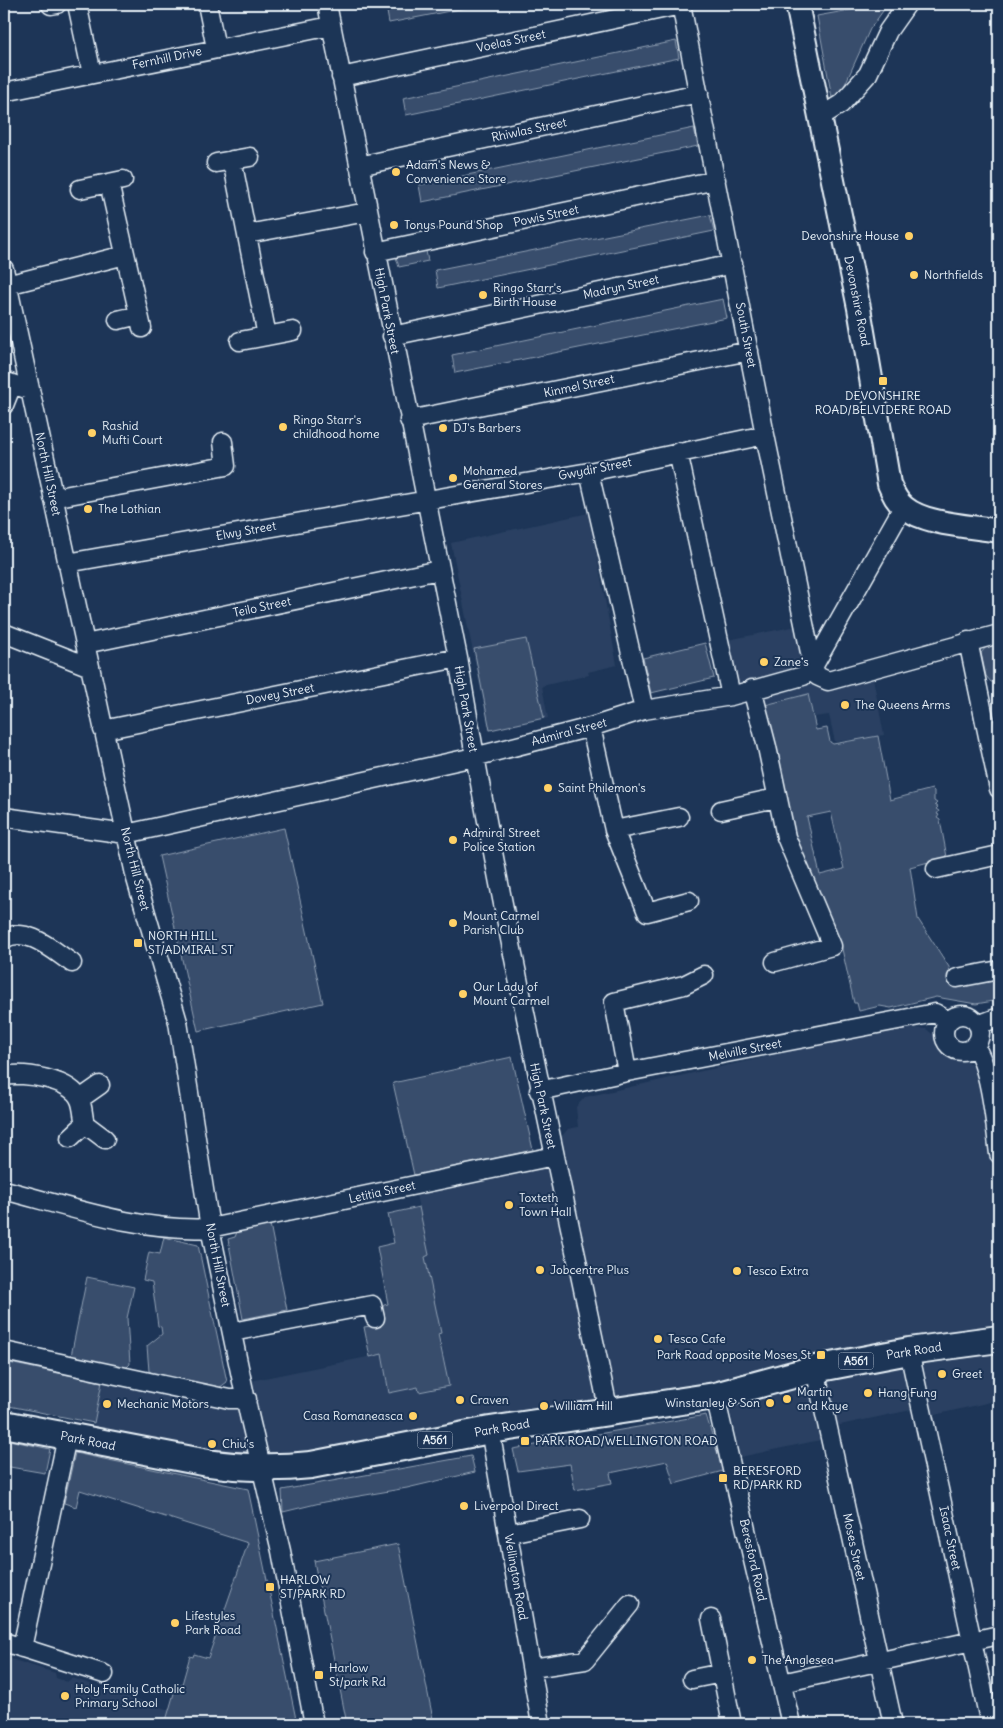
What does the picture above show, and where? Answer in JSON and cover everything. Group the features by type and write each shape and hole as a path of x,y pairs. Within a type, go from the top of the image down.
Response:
{"highway":[{"name":"Park Road","path":"4,1424 208,1463 262,1469 311,1465 490,1430 715,1396 815,1370 909,1351 999,1339"}],"main road":[{"name":"Devonshire Road","path":"798,4 859,308 889,484 895,498 903,507"},
{"path":"903,507 923,518 999,531"}],"street":[{"path":"77,4 92,74"},
{"path":"207,4 216,48"},
{"name":"High Park Street","path":"327,4 424,499 458,658 474,757 540,1091 609,1412"},
{"name":"Voelas Street","path":"341,77 681,4"},
{"name":"South Street","path":"681,4 764,435 813,667"},
{"path":"820,117 841,104 868,74 888,31 907,4"},
{"name":"Fernhill Drive","path":"4,92 331,26"},
{"name":"Rhiwlas Street","path":"359,166 699,93"},
{"path":"233,160 266,336"},
{"name":"Powis Street","path":"376,252 716,180"},
{"path":"80,189 116,181 125,255 141,321 118,320"},
{"path":"247,234 367,212"},
{"path":"6,277 125,255"},
{"name":"Madryn Street","path":"392,336 732,264"},
{"name":"North Hill Street","path":"6,277 15,385 53,498 136,879 178,1022 210,1228 281,1551 314,1724"},
{"path":"240,341 293,331"},
{"name":"Kinmel Street","path":"409,420 749,351"},
{"path":"4,405 15,385"},
{"name":"Gwydir Street","path":"424,499 589,472 764,435"},
{"path":"53,498 226,466 223,442"},
{"path":"678,452 731,696"},
{"path":"589,472 644,710"},
{"name":"Elwy Street","path":"67,563 424,499"},
{"path":"903,507 813,667 817,676 828,681 999,634"},
{"name":"Teilo Street","path":"85,644 439,570"},
{"path":"4,633 90,667"},
{"path":"968,641 999,788"},
{"name":"Dovey Street","path":"103,730 458,658"},
{"name":"Admiral Street","path":"126,834 474,757 591,728 644,710 731,696 803,676 813,667"},
{"path":"752,689 767,747 776,798 786,838 832,946 776,962"},
{"path":"591,728 614,830 647,912 689,901"},
{"path":"721,810 776,798"},
{"path":"4,817 126,834"},
{"path":"614,830 679,817"},
{"path":"936,869 999,855"},
{"path":"4,939 8,936 30,936 72,963"},
{"path":"957,978 999,970"},
{"path":"627,1072 614,1002 684,985 704,975"},
{"name":"Melville Street","path":"540,1091 627,1072 936,1013 948,1021 959,1015 966,1016 978,1025"},
{"path":"948,1021 944,1032 949,1047 964,1051 975,1046 980,1034 978,1025 999,1017"},
{"path":"975,1046 981,1055 997,1116 999,1154"},
{"path":"4,1076 45,1078 64,1085 80,1099 84,1124 105,1139"},
{"path":"80,1099 100,1085"},
{"path":"70,1138 84,1124"},
{"name":"Letitia Street","path":"4,1190 98,1214 180,1230 210,1228 554,1156"},
{"path":"232,1332 372,1306 375,1318"},
{"path":"4,1351 229,1398 247,1399"},
{"name":"Isaac Street","path":"909,1351 990,1724"},
{"name":"Moses Street","path":"815,1370 893,1724"},
{"name":"Beresford Road","path":"715,1396 791,1724"},
{"name":"Wellington Road","path":"490,1430 541,1724"},
{"path":"22,1648 67,1437"},
{"path":"508,1533 580,1519"},
{"path":"532,1668 585,1660 630,1604"},
{"path":"717,1627 722,1673 732,1724"},
{"path":"782,1683 999,1635"},
{"path":"4,1642 104,1674"},
{"path":"692,1679 722,1673"}],"shaded area":[{"path":"397,4 485,4 389,23 386,6"},
{"path":"864,4 888,4 870,29 842,91 832,98 817,16 861,8"},
{"path":"676,41 679,58 406,115 403,98"},
{"path":"694,128 698,146 422,202 419,185"},
{"path":"710,215 714,231 438,288 435,270"},
{"path":"426,251 428,261 399,267 396,257"},
{"path":"723,299 727,318 455,373 452,355"},
{"path":"589,513 617,665 588,672 589,675 542,686 548,718 489,731 451,543"},
{"path":"797,626 829,687 873,678 884,735 835,742 829,715 814,717 808,694 765,704 738,682 728,640"},
{"path":"526,639 544,718 490,730 474,649"},
{"path":"705,643 714,678 651,693 643,658"},
{"path":"999,644 999,681 991,682 986,676 981,653 986,647"},
{"path":"808,694 816,730 827,728 830,742 833,744 878,736 890,800 932,789 934,791 934,801 937,803 935,805 938,807 936,809 939,811 937,818 940,820 947,857 910,867 918,919 949,967 952,982 999,973 999,1000 976,1004 936,997 891,1008 880,1006 859,1011 857,1003 854,1003 840,940 836,936 790,836 765,705","holes":["831,812 844,869 820,875 807,817"]},
{"path":"284,828 323,1003 198,1031 159,856"},
{"path":"913,1028 926,1029 975,1068 984,1097 999,1243 999,1400 930,1416 916,1409 835,1426 825,1439 740,1457 728,1403 719,1380 628,1402 332,1452 237,1459 93,1429 103,1378 226,1404 255,1380 382,1354 389,1393 418,1387 419,1392 449,1386 425,1257 429,1255 415,1190 538,1164 568,1129 578,1127 576,1107 585,1097 873,1033"},
{"path":"512,1057 533,1150 414,1175 393,1083"},
{"path":"419,1207 429,1255 425,1257 441,1333 438,1334 449,1386 419,1392 418,1387 389,1393 382,1354 370,1357 364,1327 377,1325 376,1319 384,1305 388,1304 377,1247 394,1243 388,1214"},
{"path":"270,1224 287,1310 243,1319 228,1239 235,1237 237,1232"},
{"path":"164,1237 198,1245 227,1382 219,1388 154,1374 149,1371 147,1346 162,1334 161,1327 158,1326 152,1282 143,1280 149,1252 160,1254"},
{"path":"87,1277 134,1287 127,1318 130,1364 126,1368 71,1356"},
{"path":"9,1363 102,1382 94,1423 4,1405 4,1370 7,1371"},
{"path":"706,1415 723,1471 674,1484 667,1461 610,1473 612,1483 575,1490 570,1464 518,1471 513,1449"},
{"path":"4,1439 50,1449 45,1473 4,1466"},
{"path":"75,1453 248,1489 297,1724 165,1724 177,1683 182,1684 190,1656 193,1657 194,1654 208,1658 248,1543 80,1490 76,1507 64,1503"},
{"path":"471,1456 475,1472 407,1488 324,1502 283,1512 282,1490"},
{"path":"398,1544 434,1724 347,1724 314,1561"},
{"name":"Holy Family Catholic Primary School","path":"4,1657 55,1673 56,1678 67,1682 72,1678 169,1710 165,1724 4,1724"}],"place":[{"name":"Adam's News & Convenience Store","path":"396,172"},
{"name":"Tonys Pound Shop","path":"394,225"},
{"name":"Devonshire House","path":"909,236"},
{"name":"Northfields","path":"914,275"},
{"name":"Ringo Starr's Birth House","path":"483,295"},
{"name":"DEVONSHIRE ROAD/BELVIDERE ROAD","path":"883,381"},
{"name":"Ringo Starr's childhood home","path":"283,427"},
{"name":"DJ's Barbers","path":"443,428"},
{"name":"Rashid Mufti Court","path":"92,433"},
{"name":"Mohamed General Stores","path":"453,478"},
{"name":"The Lothian","path":"88,509"},
{"name":"Zane's","path":"764,662"},
{"name":"The Queens Arms","path":"845,705"},
{"name":"Saint Philemon's","path":"548,788"},
{"name":"Admiral Street Police Station","path":"453,840"},
{"name":"Mount Carmel Parish Club","path":"453,923"},
{"name":"NORTH HILL ST/ADMIRAL ST","path":"138,943"},
{"name":"Our Lady of Mount Carmel","path":"463,994"},
{"name":"Toxteth Town Hall","path":"509,1205"},
{"name":"Jobcentre Plus","path":"540,1270"},
{"name":"Tesco Extra","path":"737,1271"},
{"name":"Tesco Cafe","path":"658,1339"},
{"name":"Park Road opposite Moses St","path":"821,1355"},
{"name":"Greet","path":"942,1374"},
{"name":"Hang Fung","path":"868,1393"},
{"name":"Martin and Kaye","path":"787,1399"},
{"name":"Craven","path":"460,1400"},
{"name":"Winstanley & Son","path":"770,1403"},
{"name":"Mechanic Motors","path":"107,1404"},
{"name":"William Hill","path":"544,1406"},
{"name":"Casa Romaneasca","path":"413,1416"},
{"name":"PARK ROAD/WELLINGTON ROAD","path":"525,1441"},
{"name":"Chiu's","path":"212,1444"},
{"name":"BERESFORD RD/PARK RD","path":"723,1478"},
{"name":"Liverpool Direct","path":"464,1506"},
{"name":"HARLOW ST/PARK RD","path":"270,1587"},
{"name":"Lifestyles Park Road","path":"175,1623"},
{"name":"The Anglesea","path":"752,1660"},
{"name":"Harlow St/park Rd","path":"319,1675"},
{"name":"Holy Family Catholic Primary School","path":"65,1696"}]}
